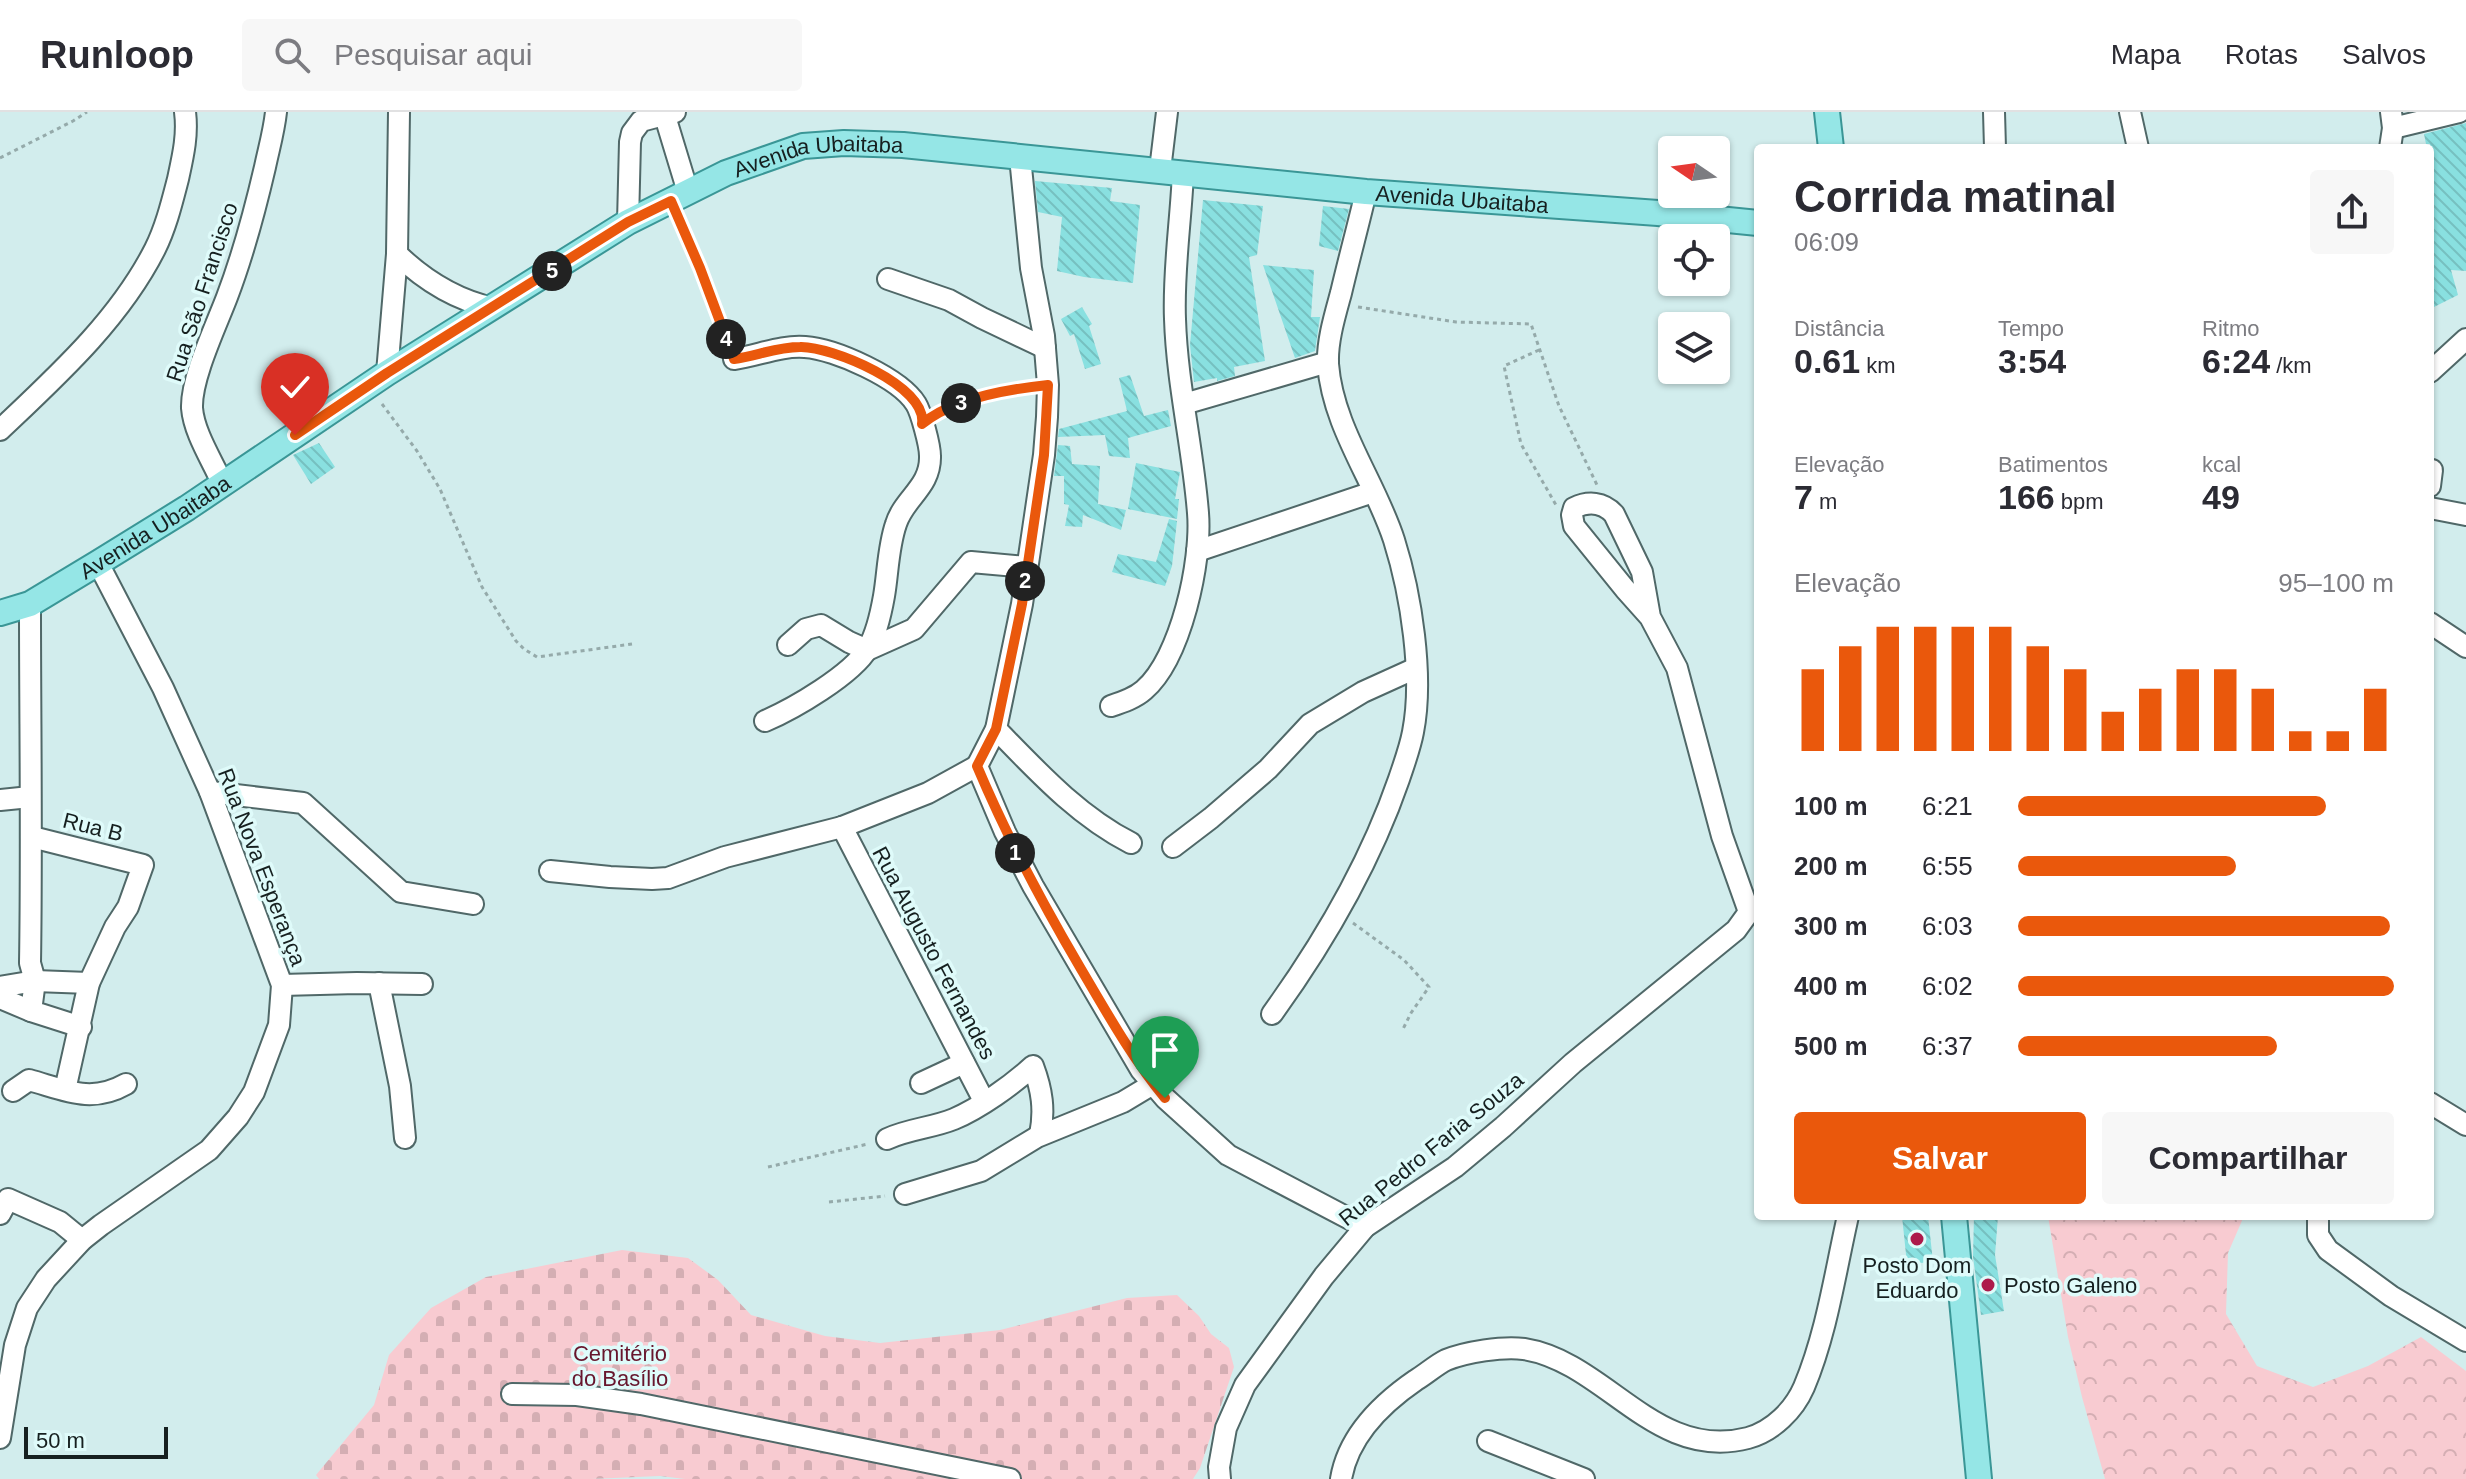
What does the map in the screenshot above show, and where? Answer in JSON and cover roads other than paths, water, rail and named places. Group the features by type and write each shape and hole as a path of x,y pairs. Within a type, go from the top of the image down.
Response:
{"main road":[{"path":"1827,112 1831,144"},
{"name":"Avenida Ubaitaba","path":"0,613 30,604 98,563 628,222 726,173 803,146 844,143 903,145 1366,192 1754,223"},
{"path":"1954,1220 1979,1479"}],"street":[{"path":"0,430 93,337 118,307 156,247 170,209 185,147 185,112"},
{"name":"Rua São Francisco","path":"222,483 199,434 192,413 192,400 259,195 276,112"},
{"path":"378,380 397,254 399,112"},
{"path":"1111,706 1130,700 1144,691 1165,666 1182,621 1197,551 1198,514 1178,362 1167,112"},
{"path":"1994,112 1995,144"},
{"path":"2130,112 2137,144"},
{"path":"2392,129 2459,112"},
{"path":"628,222 632,133 641,121 670,113 680,196"},
{"path":"550,871 610,877 668,878 725,857 842,827 928,793 977,766 996,729 1022,604 1044,455 1048,385 1031,268 1020,157"},
{"path":"1272,1014 1302,973 1337,912 1389,807 1413,734 1417,696 1413,636 1394,539 1339,412 1328,362 1333,323 1366,192"},
{"path":"397,254 423,277 443,289 478,305 493,308"},
{"path":"888,279 949,300 1045,348"},
{"path":"2434,368 2466,339"},
{"path":"734,359 758,356 779,348 803,346 825,350 876,371 915,401 923,418 930,455 927,475 920,490 907,501 896,524 884,598 877,628 867,650 848,670 789,710 765,721"},
{"path":"1184,404 1328,362"},
{"path":"1197,551 1373,492"},
{"path":"1583,503 1595,503 1607,507 1614,514 1642,572 1650,617 1574,526 1574,508 1583,503"},
{"path":"2434,509 2466,515"},
{"path":"788,645 806,629 821,625 867,650 914,629 971,562 1027,567"},
{"name":"Rua Nova Esperança","path":"0,1438 15,1345 27,1308 46,1279 82,1240 209,1150 238,1117 254,1092 279,1025 282,985 210,792 163,688 98,563"},
{"path":"30,604 30,963 35,981 31,1011"},
{"name":"Rua Pedro Faria Souza","path":"1220,1479 1226,1428 1245,1385 1324,1276 1365,1227 1467,1157 1573,1063 1736,930 1749,912 1722,836 1677,668 1650,617"},
{"path":"2434,626 2466,647"},
{"path":"1173,847 1268,769 1310,724 1363,692 1416,668"},
{"path":"996,729 1046,780 1093,820 1131,843"},
{"path":"977,766 1005,832 1033,886 1141,1070 1175,1108 1228,1155 1365,1227"},
{"path":"210,792 303,803 401,892 473,904"},
{"path":"0,800 30,797"},
{"name":"Rua Augusto Fernandes","path":"842,827 984,1101"},
{"name":"Rua B","path":"32,837 143,865 132,897 89,983"},
{"path":"0,987 35,981 89,983 65,1090"},
{"path":"379,983 400,1086 405,1138"},
{"path":"282,985 422,984"},
{"path":"0,998 81,1027"},
{"path":"921,1083 964,1063"},
{"path":"887,1139 906,1130 955,1119 1001,1093 1033,1066 1044,1104 1040,1135"},
{"path":"13,1091 29,1080 94,1096 126,1084"},
{"path":"905,1194 981,1171 1040,1135 1123,1102 1153,1084"},
{"path":"2434,1105 2466,1125"},
{"path":"3,1202 60,1222 82,1240"},
{"path":"1341,1479 1344,1461 1361,1431 1398,1392 1445,1361 1492,1350 1521,1348 1568,1364 1648,1419 1698,1441 1727,1443 1760,1435 1784,1416 1804,1387 1825,1321 1847,1220"},
{"path":"2318,1226 2328,1250 2391,1296 2466,1341"},
{"path":"512,1394 577,1395 641,1404 1010,1479"},
{"path":"1488,1441 1584,1479"}],"place":[{"name":"Posto Dom Eduardo","path":"1917,1239"},
{"name":"Posto Galeno","path":"1988,1285"}],"park label":[{"name":"Cemitério do Basílio","path":"620,1366"}]}
